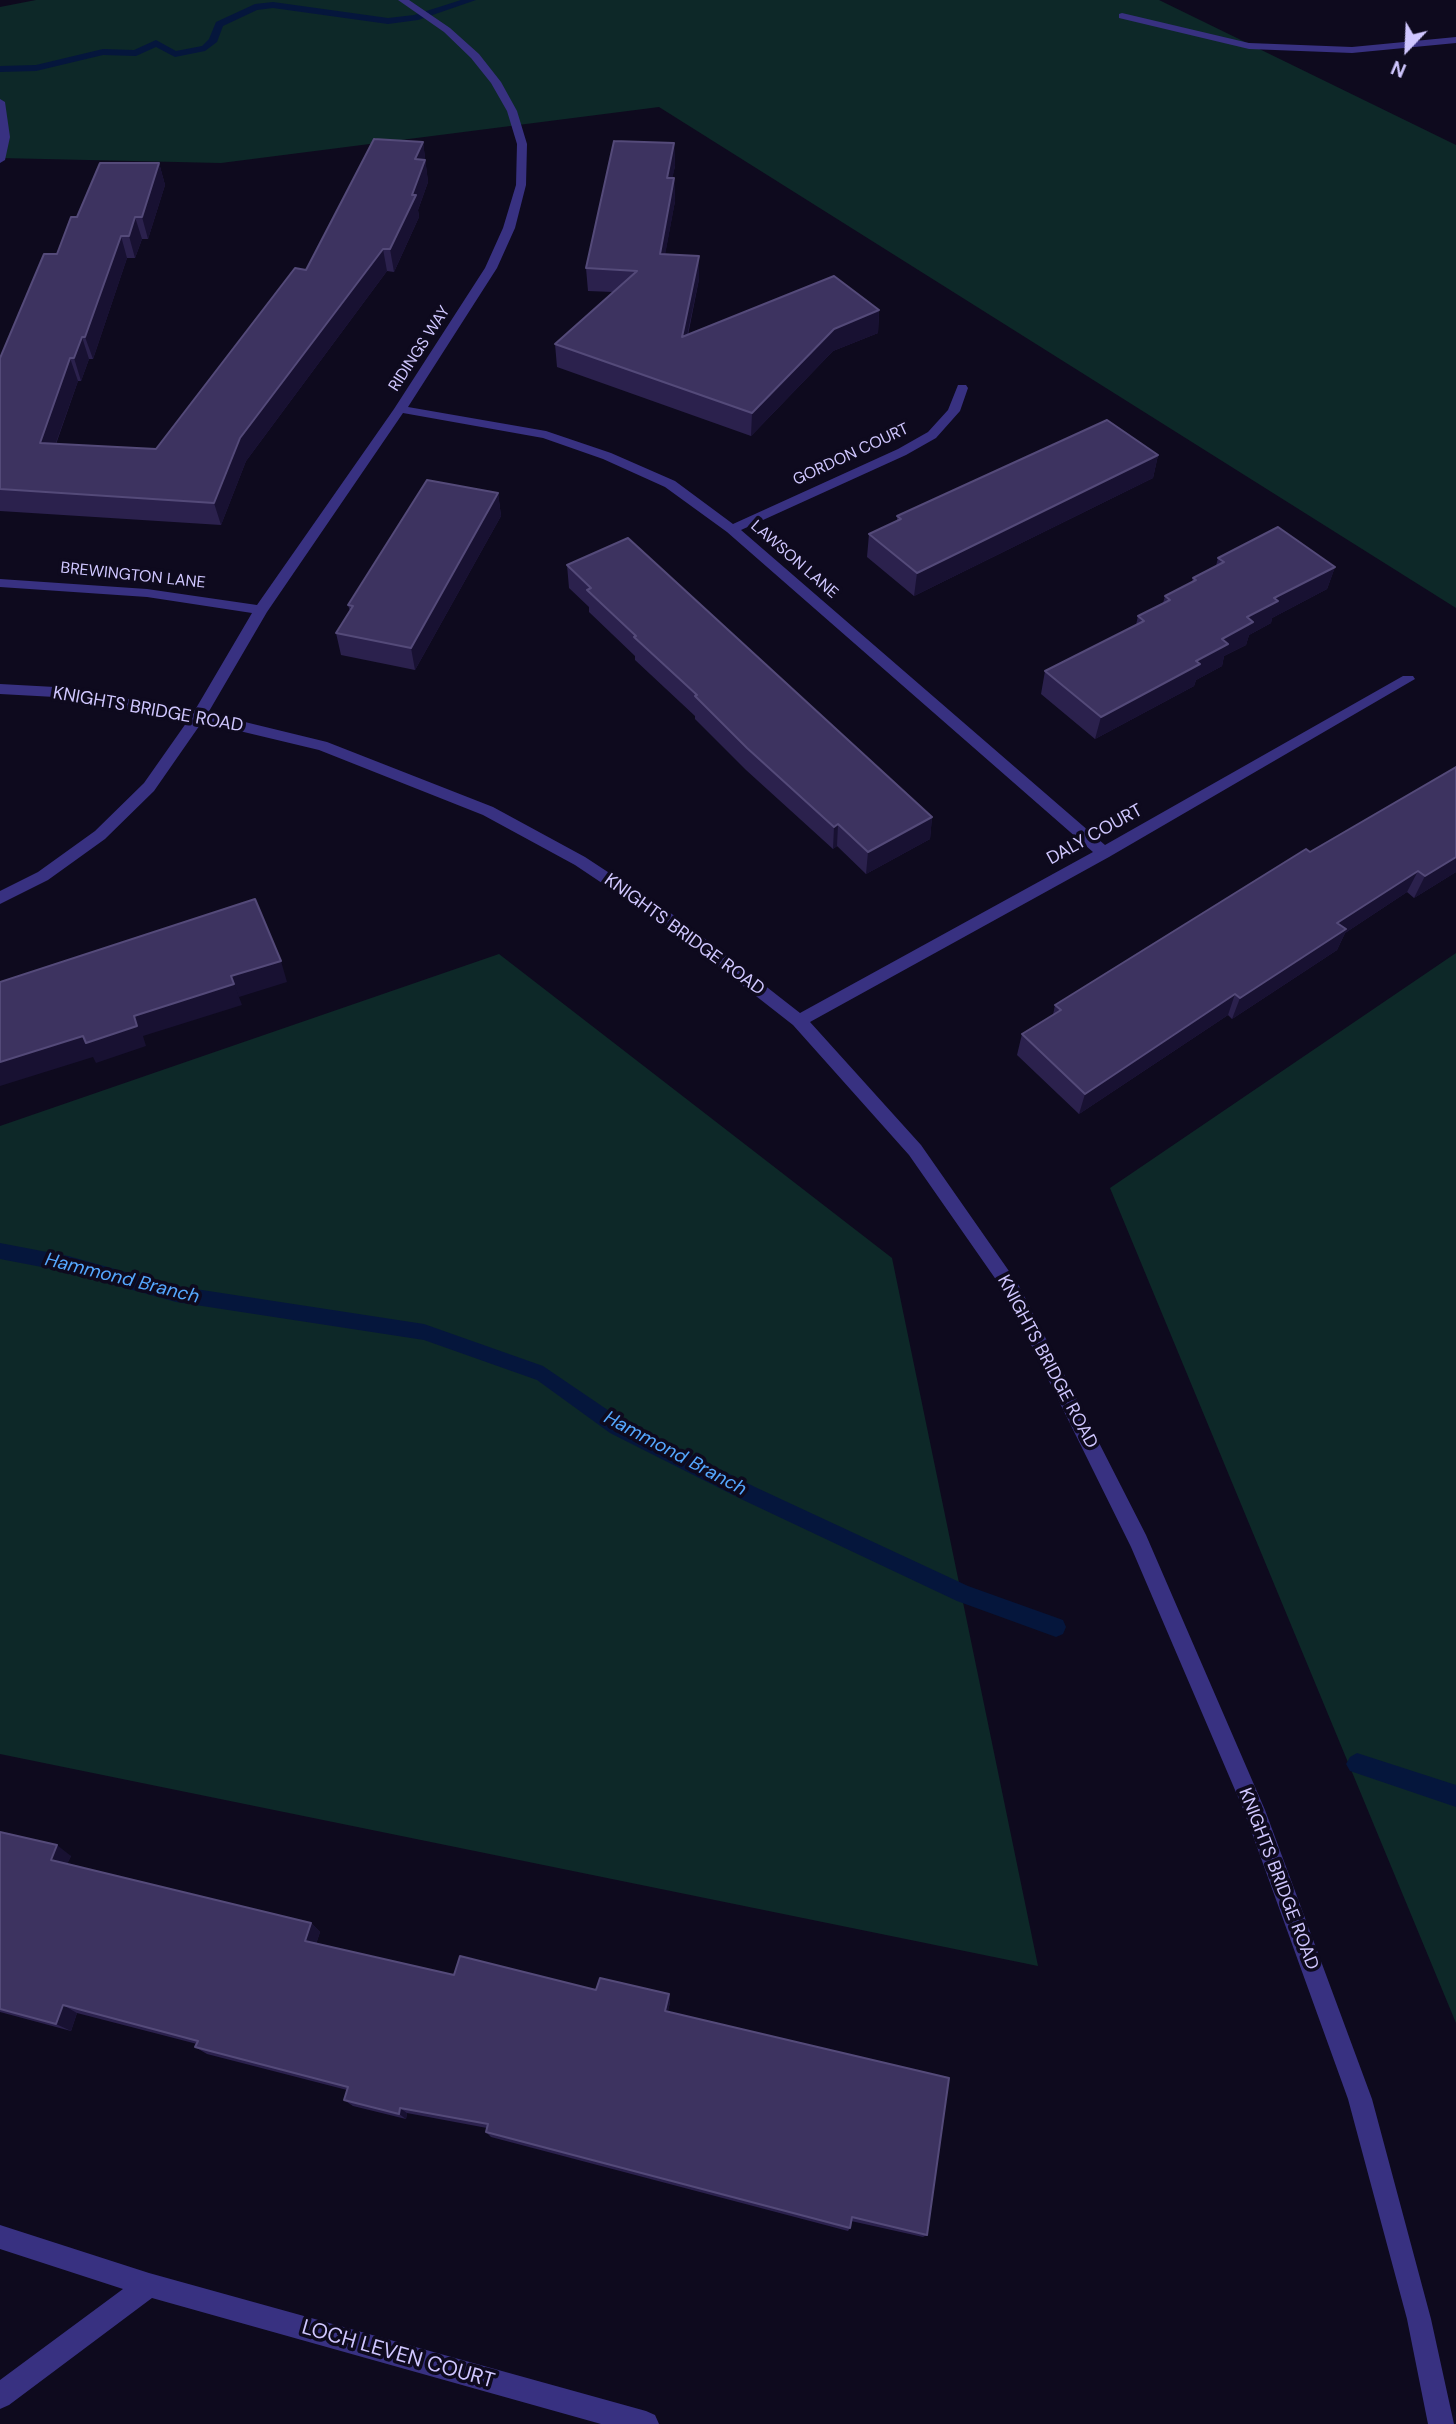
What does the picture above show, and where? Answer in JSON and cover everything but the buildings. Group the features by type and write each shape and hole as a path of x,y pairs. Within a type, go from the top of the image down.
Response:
{"street":[{"name":"RIDINGS WAY","path":"0,898 43,876 100,835 149,788 199,716 261,610 400,409 491,268 509,228 521,185 522,144 512,111 489,73 447,30 403,0"},
{"path":"1122,16 1216,40 1249,46 1302,50 1352,50 1456,40"},
{"path":"0,103 5,137 0,160"},
{"name":"GORDON COURT","path":"732,529 902,452 932,435 954,411 962,388"},
{"name":"LAWSON LANE","path":"400,409 546,435 607,456 670,484 732,529 1104,852"},
{"name":"BREWINGTON LANE","path":"0,583 147,593 261,610"},
{"name":"DALY COURT","path":"799,1021 1408,679"},
{"name":"KNIGHTS BRIDGE ROAD","path":"0,689 55,692 199,716 322,746 488,811 580,861 675,924 799,1021 915,1150 1012,1289 1139,1542 1254,1810 1360,2099 1419,2319 1441,2424"},
{"name":"LOCH LEVEN COURT","path":"0,2237 149,2285 646,2424"},
{"path":"0,2396 149,2285"}],"green space":[{"path":"36,0 1159,0 1456,145 1456,608 659,107 221,163 0,158 0,7"},
{"path":"1456,953 1456,2023 1110,1188"},
{"path":"499,954 892,1258 1038,1966 0,1754 0,1126"}],"waterway":[{"path":"0,69 36,68 103,52 136,53 156,43 175,54 205,48 214,40 219,24 255,7 273,5 388,21 415,18 471,0"},
{"name":"Hammond Branch","path":"0,1251 68,1264 176,1294 424,1332 543,1374 617,1427 748,1493 964,1594 1056,1627"},
{"name":"Hammond Branch","path":"1357,1764 1456,1796"}]}
